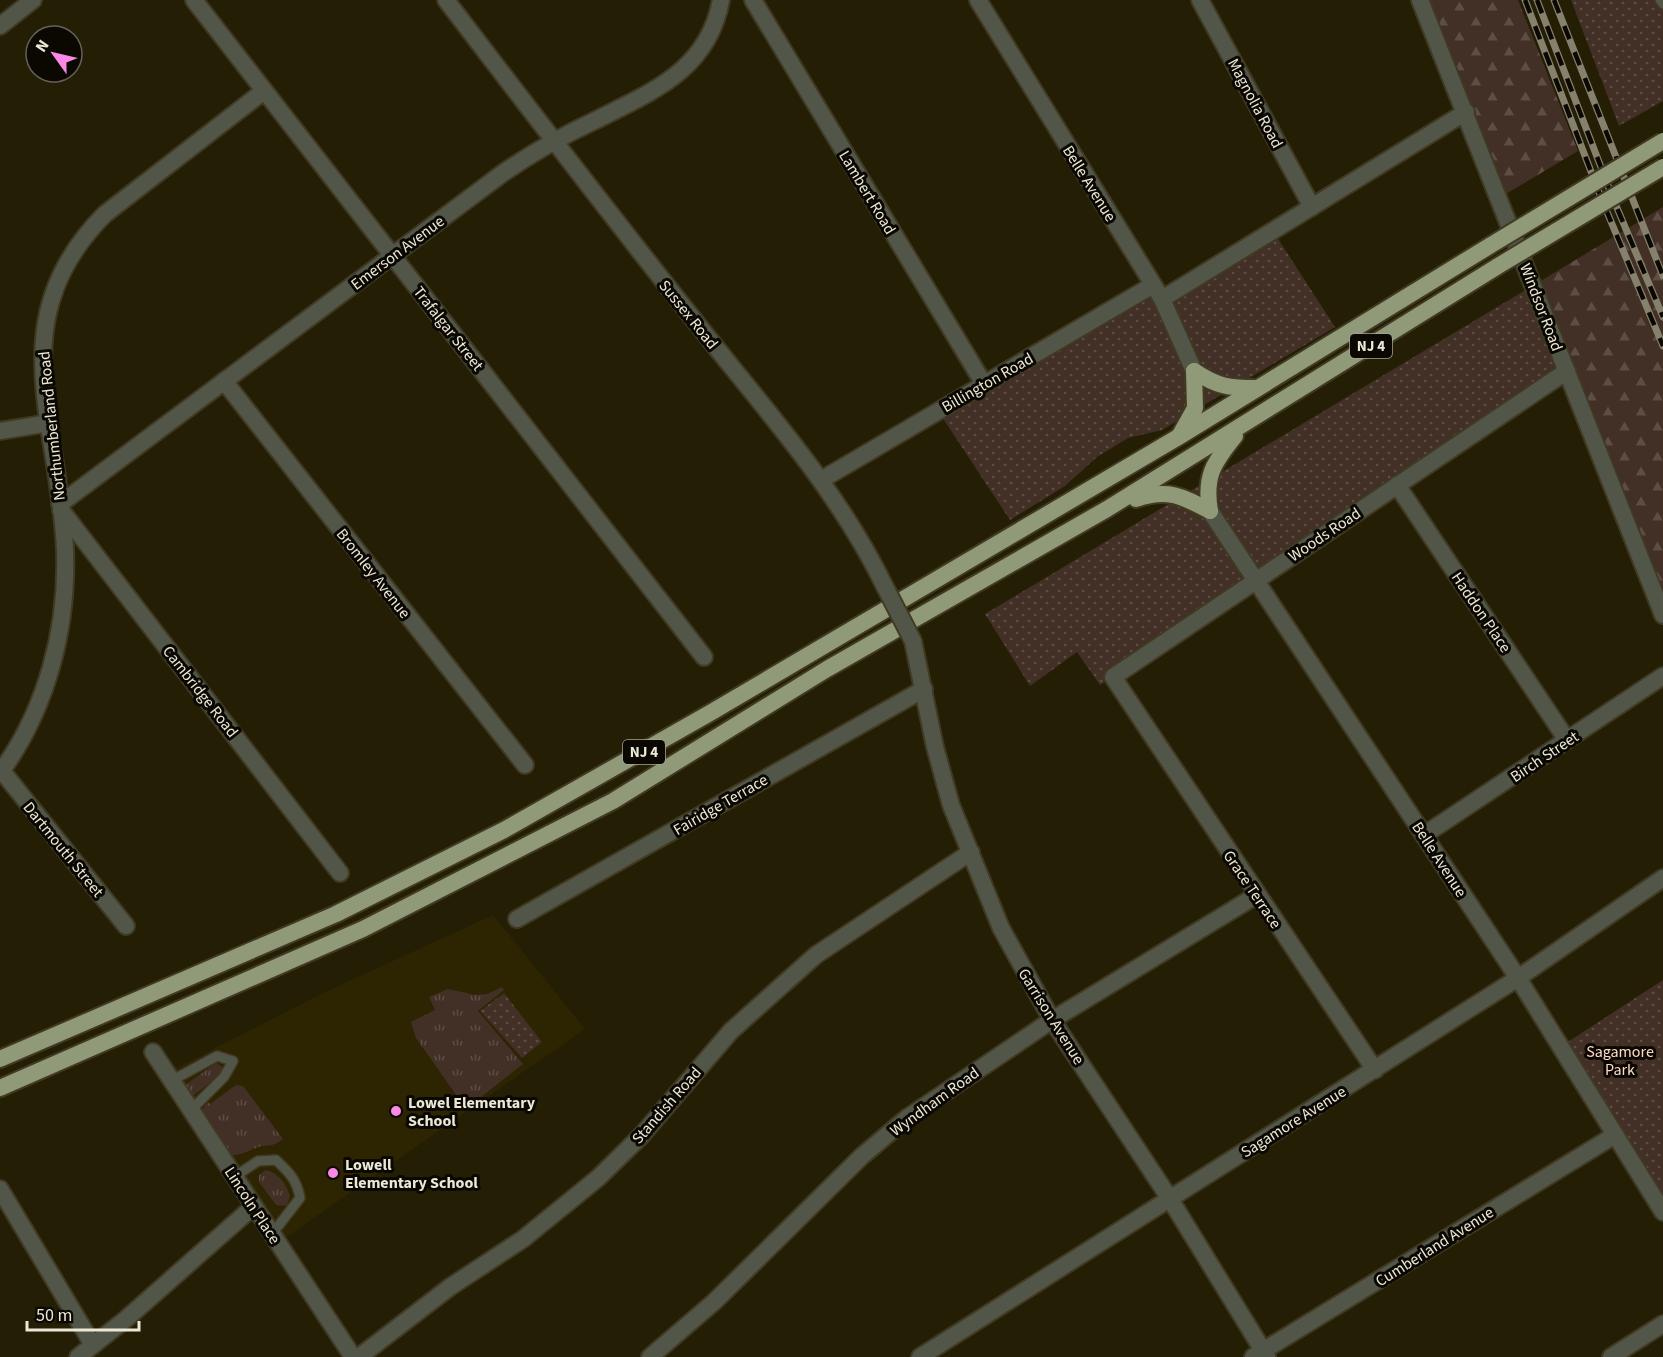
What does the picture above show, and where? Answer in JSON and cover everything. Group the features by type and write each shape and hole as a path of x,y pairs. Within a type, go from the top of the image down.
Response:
{"highway":[{"name":"NJ 4","path":"0,1059 336,914 504,830 721,707 1180,436 1663,141"},
{"name":"NJ 4","path":"0,1088 363,929 613,801 827,669 1107,509 1498,266 1663,167"},
{"path":"1194,371 1221,386 1258,388"},
{"path":"1180,436 1195,408 1194,371"},
{"path":"1210,511 1207,491 1214,463 1243,426"},
{"path":"1107,509 1155,493 1182,496 1210,511"}],"street":[{"path":"0,26 33,0"},
{"name":"Trafalgar Street","path":"194,0 704,657"},
{"name":"Sussex Road","path":"446,0 821,480 864,545 913,641"},
{"name":"Emerson Avenue","path":"60,507 502,173 554,141 670,81 700,51 710,34 721,0"},
{"name":"Lambert Road","path":"753,0 984,384"},
{"name":"Belle Avenue","path":"978,0 1157,292 1194,371"},
{"name":"Magnolia Road","path":"1200,0 1312,207"},
{"name":"Windsor Road","path":"1420,0 1663,615"},
{"name":"Northumberland Road","path":"1,772 28,727 54,658 65,585 60,507 42,363 43,332 48,303 58,276 71,253 105,214 264,91"},
{"name":"Billington Road","path":"821,480 984,384 1312,207 1466,112"},
{"name":"Woods Road","path":"1133,708 1113,677 1567,371"},
{"name":"Bromley Avenue","path":"224,381 525,765"},
{"path":"0,431 50,423"},
{"name":"Haddon Place","path":"1397,485 1567,740"},
{"name":"Cambridge Road","path":"60,507 340,873"},
{"name":"Belle Avenue","path":"1210,511 1518,978 1663,1212"},
{"name":"Garrison Avenue","path":"913,641 951,805 1001,928 1052,1020 1170,1199 1261,1355"},
{"name":"Birch Street","path":"1424,835 1663,676"},
{"name":"Fairidge Terrace","path":"518,919 924,689"},
{"name":"Grace Terrace","path":"1133,708 1374,1070"},
{"name":"Dartmouth Street","path":"1,772 126,926"},
{"name":"Standish Road","path":"359,1357 450,1287 523,1239 598,1178 640,1136 731,1031 816,955 971,852"},
{"name":"Sagamore Avenue","path":"920,1357 1518,978 1663,878"},
{"name":"Wyndham Road","path":"650,1357 714,1302 856,1162 907,1118 1052,1020 1257,895"},
{"name":"Lincoln Place","path":"153,1052 353,1357"},
{"name":"Cumberland Avenue","path":"1261,1355 1615,1135"},
{"path":"0,1188 93,1346"},
{"path":"78,1357 254,1206"},
{"path":"1611,1357 1663,1324"}],"lane":[{"path":"171,1081 218,1056 233,1061 224,1077 191,1110"},
{"path":"234,1177 258,1161 276,1160 290,1172 298,1185 300,1198 272,1234"}],"shaded area":[{"path":"493,915 585,1029 278,1243 166,1073 323,993"}],"green space":[{"path":"1420,0 1518,0 1578,151 1499,198"},
{"path":"1571,0 1663,0 1663,101 1619,126"},
{"path":"1663,207 1663,615 1534,285"},
{"path":"1273,231 1335,327 1162,430 1128,438 1097,457 1065,486 1010,520 938,411 1153,285 1161,299"},
{"path":"1534,285 1567,371 1100,685 1077,652 1030,686 985,614"},
{"name":"Sagamore Park","path":"1663,980 1663,1212 1560,1047"},
{"path":"502,987 504,990 478,1011 523,1064 466,1109 416,1038 411,1022 435,1010 429,997 448,989 475,995 487,994"},
{"path":"504,993 542,1042 522,1058 480,1011"},
{"path":"216,1063 224,1068 222,1074 191,1097 181,1088"},
{"path":"236,1085 243,1086 283,1139 272,1145 228,1155 201,1111 208,1102 210,1104"},
{"path":"266,1170 278,1176 284,1183 290,1196 287,1206 276,1205 259,1182 259,1175"}],"railway":[{"path":"1525,0 1602,200 1663,346"},
{"path":"1537,0 1612,196 1663,317"},
{"path":"1554,0 1663,276"}],"place":[{"name":"Lowel Elementary School","path":"396,1111"},
{"name":"Lowell Elementary School","path":"333,1173"}]}
